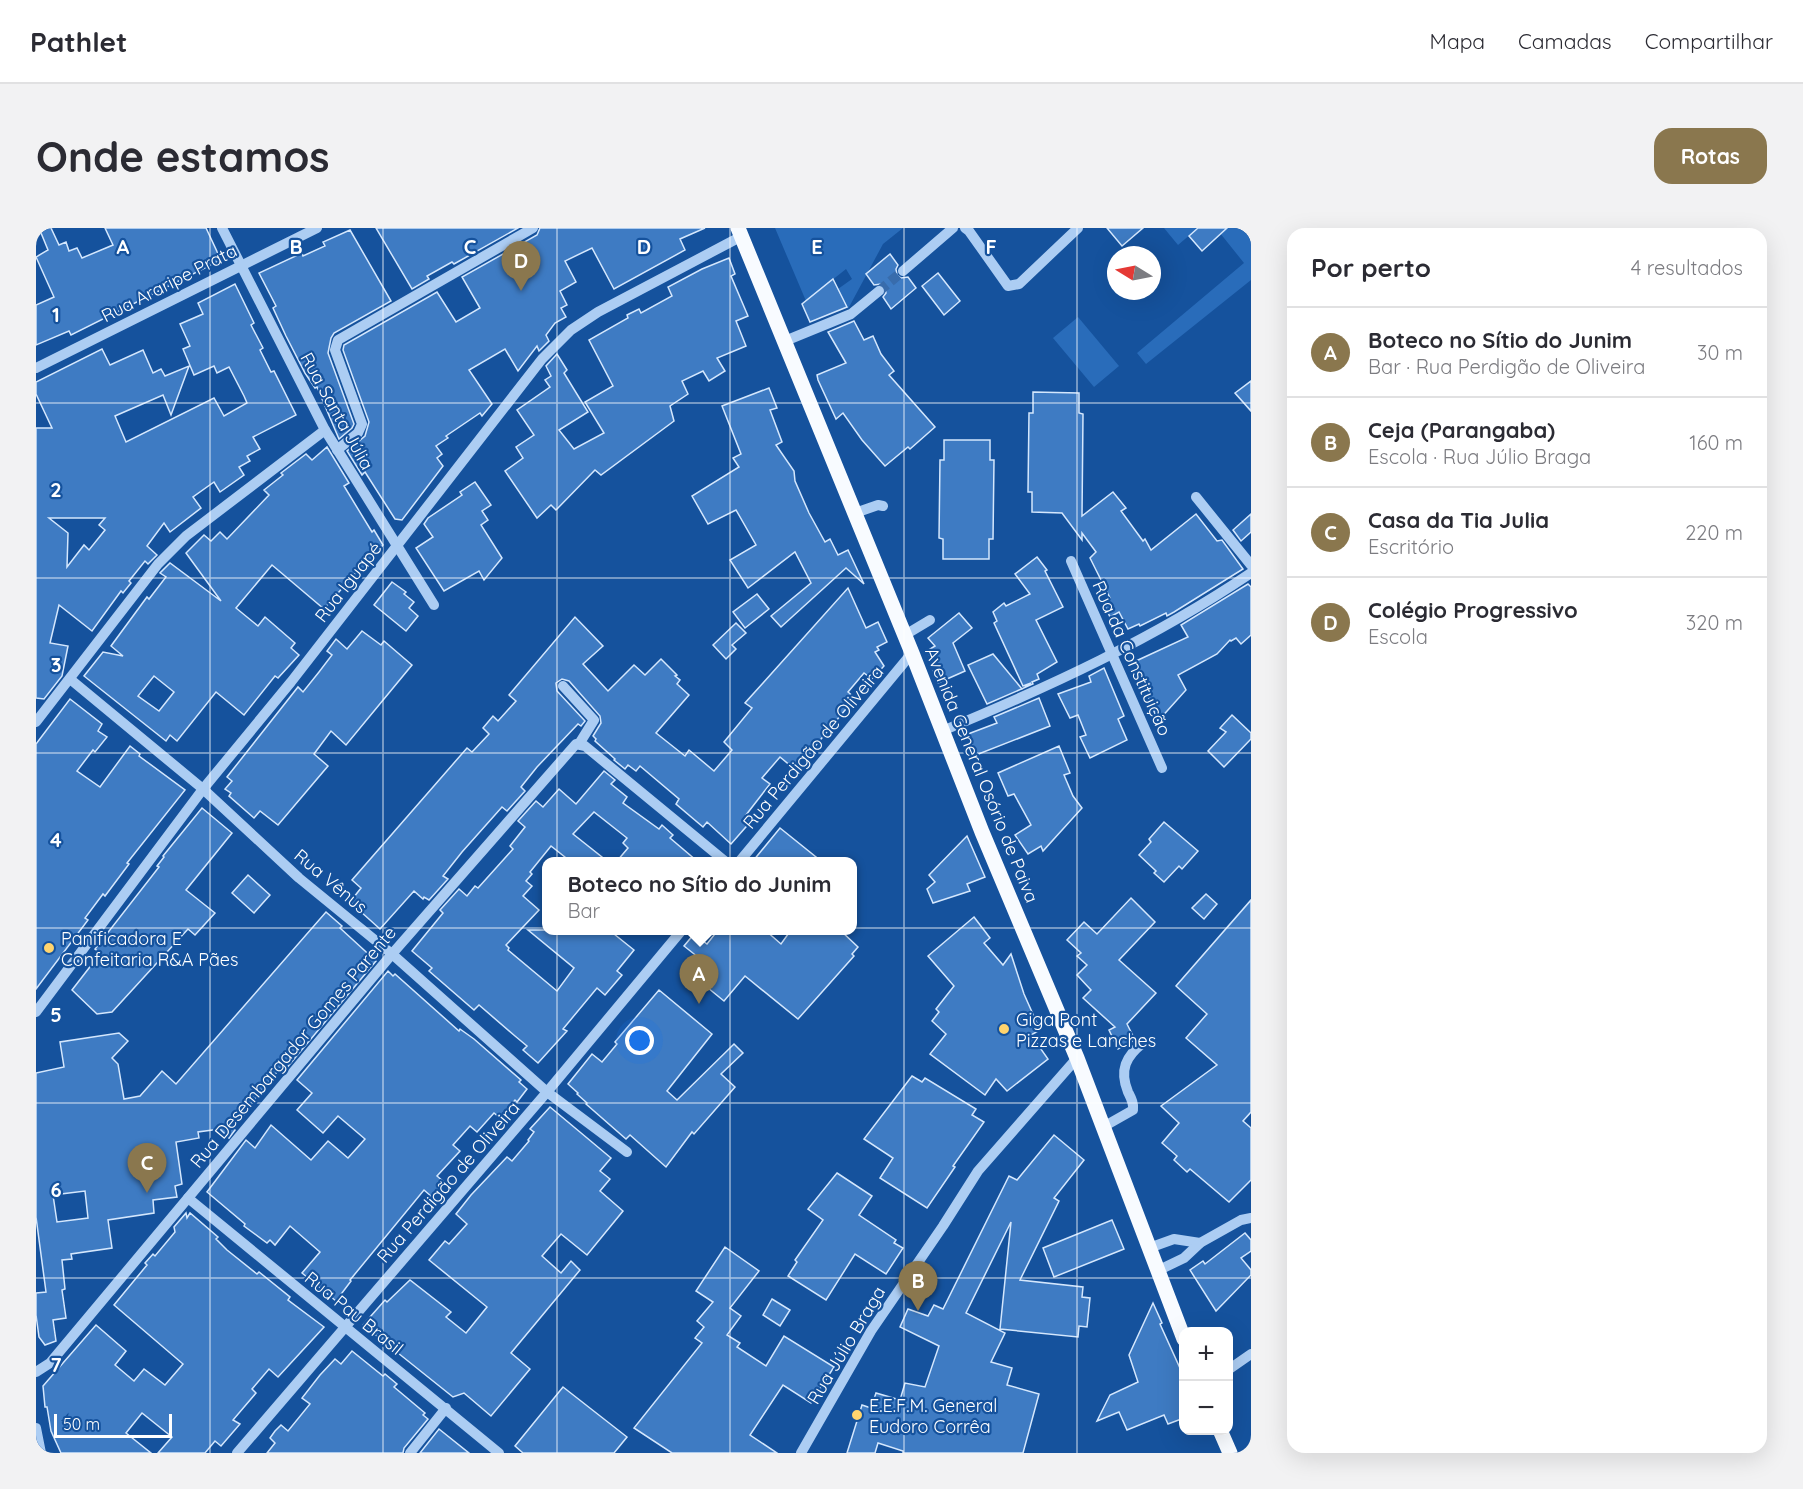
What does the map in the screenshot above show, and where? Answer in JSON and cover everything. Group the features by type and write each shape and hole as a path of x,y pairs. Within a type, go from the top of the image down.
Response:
{"main road":[{"name":"Avenida General Osório de Paiva","path":"740,232 905,635 982,832 1077,1058 1179,1327"},
{"path":"1222,1435 1230,1453"}],"street":[{"name":"Rua Santa Júlia","path":"222,228 325,430 434,605"},
{"name":"Rua Araripe Prata","path":"36,368 317,228"},
{"path":"337,450 358,433 362,424 335,350 338,340 533,228"},
{"path":"903,271 953,228"},
{"path":"964,228 969,231 1008,286 1019,284 1078,228"},
{"name":"Rua Iguapé","path":"36,1012 203,789 291,682 542,359 572,330 598,312 740,232"},
{"path":"785,341 850,314 879,291"},
{"path":"36,722 158,564 186,536 325,430"},
{"path":"1196,497 1251,565"},
{"path":"855,513 878,505 883,506"},
{"name":"Rua da Constituição","path":"1071,561 1162,768"},
{"path":"942,731 1006,705 1112,654 1205,604 1251,573"},
{"path":"905,635 930,620"},
{"name":"Rua Perdigão de Oliveira","path":"742,857 912,653"},
{"name":"Rua Vênus","path":"70,679 203,789 299,878 392,954 547,1092 627,1152"},
{"name":"Rua Desembargador Gomes Parente","path":"36,1372 50,1363 392,954 578,744 594,720 563,686"},
{"path":"578,744 585,746 721,857"},
{"name":"Rua Perdigão de Oliveira","path":"237,1453 547,1092 678,935"},
{"path":"1103,1126 1132,1110 1134,1105 1126,1088 1123,1069 1127,1057 1143,1042"},
{"name":"Rua Júlio Braga","path":"801,1453 871,1331 944,1226 978,1171 1077,1058"},
{"name":"Rua Pau Brasil","path":"188,1198 499,1453"},
{"path":"1157,1270 1184,1258 1200,1243 1240,1220 1251,1218"},
{"path":"1149,1248 1174,1239 1200,1243"},
{"path":"1233,1367 1251,1354"},
{"path":"410,1453 446,1408"},
{"path":"36,1428 41,1453"}],"shaded area":[{"path":"775,228 903,228 883,244 848,309 838,289 852,279 846,269 806,301"},
{"path":"1164,228 1198,228 1178,245"},
{"path":"1216,228 1251,228 1251,280 1146,364 1137,353 1244,263"},
{"path":"1078,317 1119,366 1094,387 1053,338"}],"building":[{"path":"39,228 51,228 59,245 66,242 69,251 77,248 82,258 113,245 105,228 206,228 221,260 71,335 69,331 36,345 36,305 54,297 36,257 48,250"},
{"path":"376,228 518,228 454,264 452,262 427,276 429,279 412,289"},
{"path":"540,228 705,228 680,239 685,250 614,289 592,248 565,261 576,282 560,291 567,305 561,308 566,317 555,323 546,335 549,341 539,351 537,346 518,371 505,349 469,370 492,404 482,416 480,413 446,436 448,438 436,446 442,454 437,458 443,466 402,520 395,519 365,472 362,475 347,451 365,436 369,422 343,350 344,345 437,292 456,322 480,308 462,277 537,235"},
{"path":"1107,228 1143,228 1122,246"},
{"path":"1198,228 1227,228 1202,251 1189,236"},
{"path":"350,230 391,301 334,333 331,338 328,353 354,424 339,439 317,387 315,388 305,373 286,336 273,308 276,306 259,273 302,253 303,256 325,246 323,242"},
{"path":"890,254 898,265 897,275 901,278 908,277 916,288 891,309 883,297 886,293 885,287 881,284 874,285 866,274"},
{"path":"729,258 735,274 731,276 748,316 736,321 746,346 717,358 725,371 709,381 703,371 682,381 688,394 670,406 674,421 601,475 595,470 556,510 551,505 537,518 505,471 523,458 516,447 534,435 517,410 550,387 545,380 551,376 546,366 557,354 567,370 564,373 588,412 559,430 574,449 604,433 585,402 613,386 589,340 628,318 627,315 639,309 641,313 672,296 668,287"},
{"path":"938,273 960,301 944,315 922,286"},
{"path":"833,279 847,307 810,322 802,304"},
{"path":"235,284 254,323 251,325 263,348 260,350 271,372 274,371 296,415 253,437 260,449 247,456 250,461 239,467 244,475 220,492 214,482 193,497 201,508 170,532 164,523 147,546 157,555 148,564 145,561 129,581 131,583 123,593 121,591 92,631 59,605 50,643 68,646 62,676 44,699 36,698 36,428 52,428 36,394 36,382 102,349 110,365 143,350 153,373 161,369 165,376 189,366 171,415 163,395 115,416 126,442 214,398 224,416 247,403 229,367 217,373 214,366 194,375 183,349 190,346 180,324 203,314 198,303","holes":["49,518 105,518 99,525 105,530 89,550 84,545 67,567 68,533"]},
{"path":"854,321 864,340 873,336 881,354 894,371 889,375 935,427 910,449 908,447 885,466 862,440 843,413 836,419 818,380 817,375 846,363 828,332"},
{"path":"1251,381 1251,411 1235,393"},
{"path":"769,388 777,408 770,410 782,442 776,445 794,471 795,481 825,542 830,539 838,555 848,550 864,584 846,568 781,627 771,616 811,583 795,552 748,588 730,560 756,545 736,510 708,524 692,496 739,467 733,458 741,454 722,406"},
{"path":"1033,392 1079,393 1079,413 1083,414 1082,516 1113,492 1126,508 1121,511 1143,541 1145,539 1151,550 1196,514 1217,541 1222,540 1243,569 1167,616 1166,613 1140,626 1139,624 1128,629 1119,612 1110,617 1103,602 1110,598 1090,558 1096,552 1082,533 1082,540 1062,513 1032,512 1032,492 1028,492 1029,413 1033,413"},
{"path":"944,440 990,440 990,460 994,460 993,539 989,539 989,559 943,559 943,539 939,538 940,460 944,460"},
{"path":"327,447 349,483 344,486 372,532 374,530 383,545 364,571 360,568 324,609 272,565 236,608 258,626 265,617 295,643 291,648 299,655 278,678 275,676 244,715 216,692 177,741 170,735 166,741 84,676 103,652 123,656 111,646 147,597 149,599 166,577 160,573 170,563 221,601 186,553 204,535 211,541 220,532 227,539 269,495 264,490 283,475 281,473 306,454 312,460","holes":["154,676 174,692 159,711 138,696"]},
{"path":"475,482 491,505 482,511 488,520 481,525 502,558 484,580 479,571 444,591 416,548 433,537 424,524 428,518 462,495 460,492"},
{"path":"1251,514 1251,532 1241,541 1233,530"},
{"path":"1037,557 1047,570 1045,571 1063,607 1036,620 1057,662 1037,674 1039,679 1032,682 1033,684 1023,688 1031,683 1023,686 994,623 997,621 993,612 1004,603 1006,606 1030,594 1015,574"},
{"path":"392,582 406,592 404,594 414,602 409,608 418,616 406,631 374,605"},
{"path":"1248,584 1251,587 1251,635 1241,644 1236,638 1230,640 1217,654 1178,675 1186,690 1158,721 1136,661 1188,637 1181,625"},
{"path":"848,588 866,628 878,622 887,642 877,647 879,650 875,652 884,666 872,679 864,673 848,692 855,698 812,750 810,748 792,767 780,757 762,778 770,784 746,815 752,820 731,844 707,822 703,827 676,804 679,799 640,766 636,771 628,765 625,769 614,760 593,736 601,723 600,716 569,681 562,679 556,683 557,691 585,721 581,726 578,724 537,767 521,787 525,791 507,811 502,807 462,852 443,876 448,879 429,900 424,897 423,899 414,891 380,929 350,902 361,888 352,880 467,748 472,752 489,734 483,728 493,716 498,721 516,701 509,695 575,617 603,646 583,664 608,691 634,665 645,675 661,659 677,675 675,676 680,680 677,684 689,695 656,733 685,756 689,750 714,771 732,750 724,742 752,708 745,703"},
{"path":"757,594 769,609 745,628 733,612"},
{"path":"959,613 972,628 953,643 965,671 938,683 933,671 937,669 927,651 935,646 928,638"},
{"path":"736,623 746,633 732,645 736,649 726,659 713,645"},
{"path":"362,631 381,645 384,641 412,665 346,745 331,731 314,754 328,766 278,825 260,811 254,818 229,796 231,793 225,789 232,781 227,777 298,687 303,692 319,672 332,655 327,651 336,639 347,649"},
{"path":"993,654 1022,689 987,704 968,665"},
{"path":"1104,668 1124,716 1118,719 1127,740 1090,758 1080,737 1086,735 1078,715 1070,718 1058,694 1091,682 1089,676"},
{"path":"1039,698 1050,726 976,755 968,734 997,723 994,717"},
{"path":"70,699 102,724 98,731 107,737 95,752 93,750 77,771 100,787 130,746 140,754 139,756 185,790 127,863 129,864 105,896 103,894 85,918 88,920 36,989 36,744"},
{"path":"1232,715 1251,733 1251,739 1224,767 1208,751 1226,732 1220,728"},
{"path":"1059,746 1070,773 1064,775 1073,796 1082,808 1043,851 1041,846 1028,854 1015,835 1031,825 1014,794 1008,796 998,773"},
{"path":"604,771 615,780 611,784 627,797 623,803 659,829 662,825 673,835 670,838 692,857 620,857 628,848 623,843 627,838 594,812 573,834 602,857 565,857 551,846 530,872 532,874 526,881 532,886 523,896 539,910 506,945 508,950 557,991 574,968 528,930 542,930 542,935 615,935 634,950 617,971 622,975 605,995 597,988 563,1029 567,1031 538,1063 523,1050 527,1046 479,1005 474,1010 429,971 432,968 412,951 443,913 440,910 459,889 467,896 475,886 478,888 513,849 510,846 525,827 518,821 536,801 543,807 559,789 576,804"},
{"path":"202,808 232,833 186,890 215,913 195,935 188,929 112,1012 97,1014 72,990 96,959 94,957 99,952 95,949 159,867 157,866 163,856"},
{"path":"1164,822 1198,851 1182,869 1179,866 1164,882 1139,855"},
{"path":"780,828 816,857 756,857"},
{"path":"967,836 985,877 967,884 970,891 933,903 927,889 935,882 929,875"},
{"path":"248,875 270,895 254,913 232,893"},
{"path":"1206,894 1217,904 1204,919 1192,908"},
{"path":"1131,898 1155,922 1119,960 1156,993 1127,1024 1135,1040 1118,1049 1109,1030 1115,1027 1083,998 1091,990 1077,975 1087,965 1077,956 1081,953 1067,940 1084,922 1097,934"},
{"path":"1251,900 1251,1112 1243,1121 1251,1128 1251,1180 1229,1202 1190,1169 1187,1172 1174,1160 1177,1156 1162,1143 1179,1123 1161,1106 1217,1065 1186,1038 1207,1014 1176,986"},
{"path":"326,912 376,961 285,1070 281,1067 249,1106 250,1108 233,1128 235,1130 229,1138 220,1129 198,1132 199,1138 176,1142 182,1184 175,1186 177,1197 153,1200 154,1213 108,1220 112,1248 71,1254 72,1259 62,1260 65,1289 62,1290 66,1318 53,1320 56,1341 45,1345 39,1337 36,1315 36,1293 46,1292 36,1217 36,1073 64,1067 60,1042 119,1033 128,1041 112,1058 118,1064 124,1099 140,1096 162,1071 176,1084","holes":["85,1191 88,1218 57,1222 53,1195"]},
{"path":"974,917 990,938 984,943 1003,965 1011,954 1024,994 1040,1030 1031,1035 1048,1059 1007,1091 996,1079 985,1095 930,1054 946,1034 932,1021 939,1012 936,1009 954,986 928,956"},
{"path":"693,935 707,944 714,935 771,935 781,944 787,935 845,935 858,947 852,954 854,956 798,1019 745,976 724,1001 697,979 708,965 684,946"},
{"path":"388,971 393,976 395,974 459,1031 460,1029 474,1039 521,1080 519,1082 527,1089 500,1118 494,1113 477,1132 470,1126 453,1145 460,1151 437,1176 444,1182 432,1197 424,1190 350,1280 336,1301 302,1273 320,1252 290,1226 275,1245 270,1240 267,1243 244,1226 245,1224 207,1192 246,1140 255,1148 271,1125 311,1160 328,1141 348,1158 365,1139 338,1116 323,1133 297,1110 312,1093 297,1080"},
{"path":"659,990 712,1034 667,1091 677,1100 734,1044 743,1053 721,1074 735,1087 694,1134 692,1132 666,1167 630,1135 626,1139 586,1104 568,1084 592,1054 602,1062 617,1044 615,1042"},
{"path":"912,1076 922,1082 925,1078 976,1109 972,1115 984,1122 927,1208 880,1178 893,1158 864,1139"},
{"path":"550,1107 611,1158 600,1171 610,1179 600,1191 623,1211 587,1255 561,1234 542,1256 561,1273 571,1261 580,1270 511,1353 530,1369 491,1416 464,1393 453,1397 363,1325 385,1300 387,1302 410,1280 451,1312 446,1317 466,1333 487,1307 429,1260 445,1241 449,1244 467,1224 456,1214 507,1157 512,1161 529,1141 534,1132 530,1129"},
{"path":"1054,1135 1084,1160 1054,1198 1059,1201 1020,1280 1083,1287 1082,1297 1090,1298 1087,1327 1079,1326 1078,1337 1000,1329 1011,1222 966,1313 1005,1333 991,1362 1012,1368 1007,1385 1039,1394 1023,1453 903,1453 903,1451 878,1443 875,1453 847,1453 862,1405 871,1408 876,1393 900,1400 905,1383 925,1387 939,1346 900,1327 908,1309 928,1316 934,1305 943,1309 1009,1176 1017,1180"},
{"path":"837,1173 872,1196 859,1215 896,1240 894,1243 903,1248 886,1274 855,1254 826,1300 788,1276 797,1262 795,1260 823,1220 808,1209"},
{"path":"186,1213 187,1218 190,1213 218,1237 216,1239 227,1250 257,1274 259,1272 290,1297 288,1300 324,1327 278,1377 269,1369 252,1389 256,1393 233,1420 240,1424 221,1446 215,1441 205,1453 158,1453 172,1437 142,1413 126,1433 151,1453 61,1453 51,1431 43,1386 96,1325 126,1351 115,1365 134,1381 144,1369 165,1385 183,1364 114,1305 147,1265 145,1263 153,1254 155,1256 175,1232 174,1227"},
{"path":"1112,1220 1124,1249 1054,1277 1043,1248"},
{"path":"1245,1233 1251,1240 1251,1251 1241,1258 1251,1270 1251,1275 1216,1311 1190,1270 1203,1261 1205,1264"},
{"path":"725,1247 759,1271 730,1308 741,1316 727,1335 740,1343 737,1347 766,1366 784,1336 834,1367 811,1403 783,1385 750,1435 777,1453 672,1453 634,1428 702,1343 695,1338 704,1327 697,1321 713,1302 696,1291"},
{"path":"772,1299 790,1310 780,1326 763,1315"},
{"path":"1153,1303 1179,1366 1179,1420 1168,1424 1164,1415 1127,1430 1119,1412 1097,1421 1110,1395 1138,1382 1129,1355"},
{"path":"352,1351 383,1376 385,1374 397,1384 394,1387 425,1413 423,1415 428,1419 404,1448 403,1453 267,1453 275,1443 270,1438 275,1431 281,1425 288,1431 310,1404 302,1398 320,1375 335,1359 341,1364"},
{"path":"563,1387 627,1437 614,1453 523,1453 515,1446"},
{"path":"439,1429 469,1453 420,1453"}],"tunnel":[{"path":"879,291 903,271"}],"place":[{"name":"Colégio Progressivo","path":"521,291"},
{"name":"Panificadora E Confeitaria R&A Pães","path":"49,948"},
{"name":"Boteco no Sítio do Junim","path":"699,1004"},
{"name":"Giga Pont Pizzas e Lanches","path":"1004,1029"},
{"name":"Casa da Tia Julia","path":"147,1193"},
{"name":"Ceja (Parangaba)","path":"918,1311"},
{"name":"E.E.F.M. General Eudoro Corrêa","path":"857,1415"}]}
